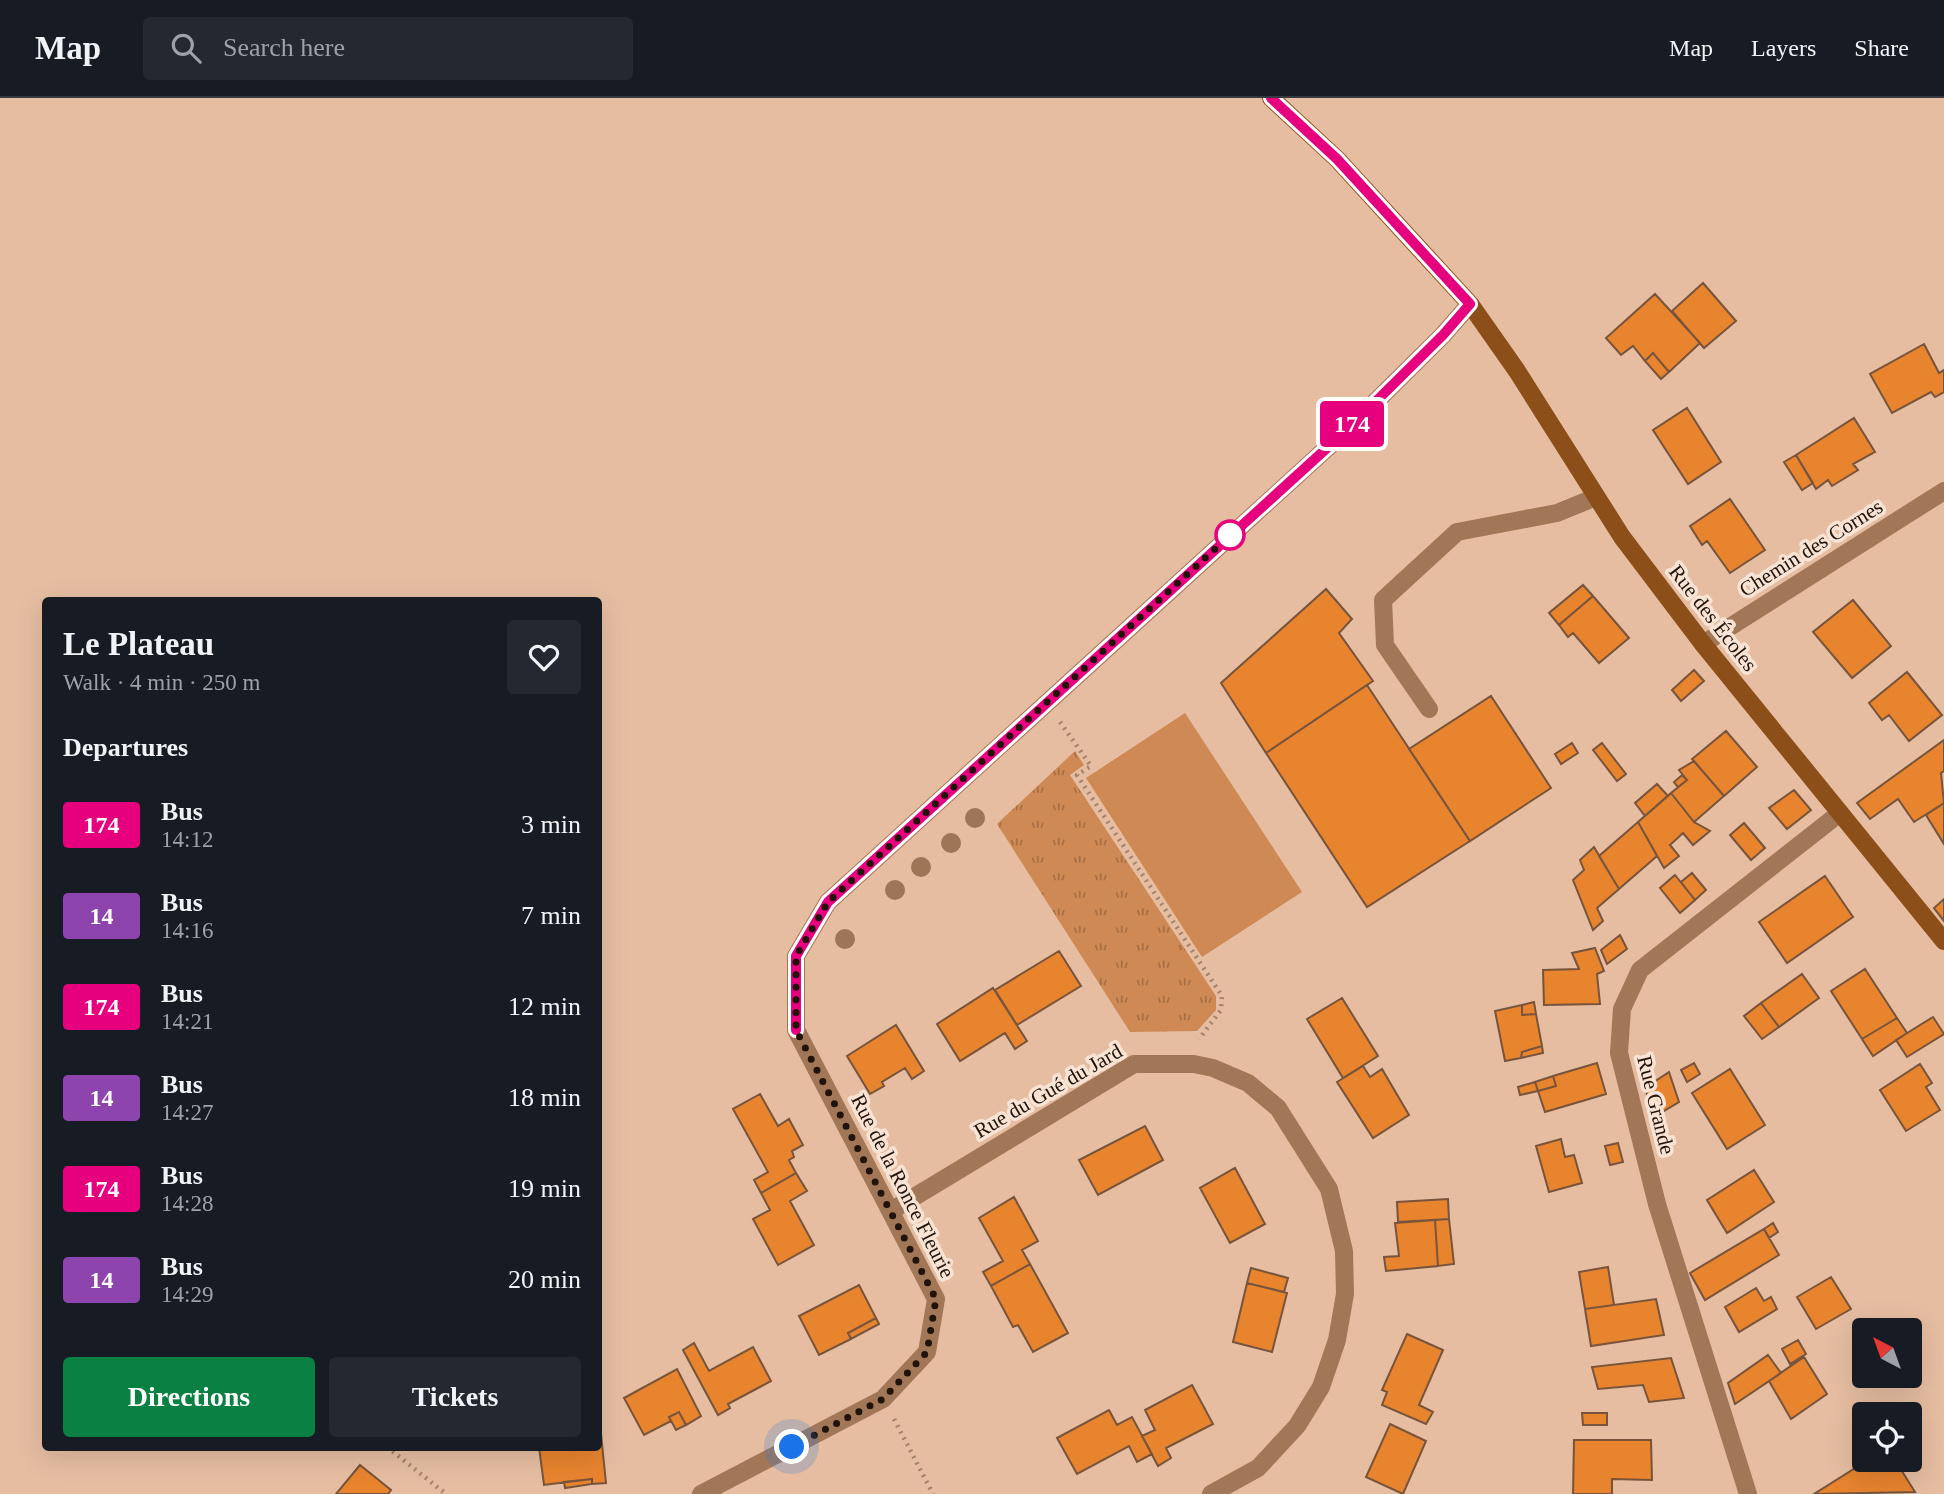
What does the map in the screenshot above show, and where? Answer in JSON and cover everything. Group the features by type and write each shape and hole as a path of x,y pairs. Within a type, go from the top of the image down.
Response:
{"street":[{"name":"Rue des Écoles","path":"1271,98 1337,159 1470,304 1517,371 1622,537 1703,644 1944,941"},
{"path":"1045,702 1349,428 1443,335 1470,304"},
{"name":"Chemin des Cornes","path":"1703,644 1944,491"},
{"path":"1429,709 1385,646 1383,600 1457,532 1557,513 1596,497"},
{"name":"Rue de la Ronce Fleurie","path":"701,1494 883,1399 927,1352 936,1299 796,1030 796,956 828,902 1045,702"},
{"name":"Rue Grande","path":"1748,1494 1657,1204 1619,1053 1622,1009 1640,970 1840,813"},
{"name":"Rue du Gué du Jard","path":"891,1211 1134,1064 1195,1064 1213,1068 1248,1083 1278,1108 1329,1189 1344,1251 1345,1294 1338,1340 1321,1387 1297,1426 1258,1468 1211,1494"}],"path":[{"path":"1045,702 1091,766 1077,775 1222,996 1222,1010 1201,1034 1195,1064"},
{"path":"883,1399 933,1494"},
{"path":"392,1451 446,1494"}],"green space":[{"path":"1185,713 1302,892 1202,957 1086,778"},
{"path":"1075,751 1084,765 1070,775 1216,996 1216,1010 1197,1031 1130,1032 997,824"}],"building":[{"path":"1703,283 1736,321 1704,348 1672,311"},
{"path":"1655,294 1700,343 1669,372 1653,353 1645,361 1633,346 1621,355 1606,338"},
{"path":"1924,344 1939,373 1944,370 1944,392 1935,397 1931,392 1892,413 1870,374"},
{"path":"1653,353 1669,372 1661,379 1645,361"},
{"path":"1687,408 1721,462 1688,484 1653,430"},
{"path":"1854,418 1875,452 1853,464 1858,470 1832,486 1828,480 1816,489 1796,455"},
{"path":"1796,455 1813,483 1802,490 1784,462"},
{"path":"1730,499 1765,550 1730,573 1707,541 1702,545 1690,526"},
{"path":"1583,585 1593,596 1559,625 1549,613"},
{"path":"1326,589 1352,619 1339,633 1373,681 1266,753 1221,683"},
{"path":"1593,596 1629,638 1599,663 1573,633 1568,637 1559,625"},
{"path":"1853,600 1891,646 1852,678 1813,632"},
{"path":"1694,670 1704,681 1681,701 1672,690"},
{"path":"1907,672 1942,715 1909,741 1889,715 1882,720 1869,703"},
{"path":"1367,685 1470,841 1367,907 1266,753"},
{"path":"1491,696 1551,788 1470,841 1409,749"},
{"path":"1726,731 1757,767 1724,796 1692,759"},
{"path":"1944,740 1944,771 1941,773 1944,803 1914,822 1898,799 1870,819 1857,803"},
{"path":"1572,743 1578,753 1561,764 1555,754"},
{"path":"1602,743 1626,774 1617,781 1593,750"},
{"path":"1694,761 1724,796 1694,822 1671,793 1687,780 1679,770"},
{"path":"1682,775 1687,780 1678,787 1674,782"},
{"path":"1657,784 1668,796 1645,816 1635,803"},
{"path":"1794,790 1811,810 1787,829 1769,808"},
{"path":"1671,793 1694,822 1710,831 1693,845 1683,833 1670,845 1679,856 1664,868 1638,822"},
{"path":"1944,803 1944,844 1926,815"},
{"path":"1638,822 1657,856 1619,889 1599,856"},
{"path":"1744,823 1765,848 1751,860 1730,835"},
{"path":"1594,847 1619,889 1597,908 1603,921 1593,930 1573,880 1584,870 1580,860"},
{"path":"1692,873 1706,890 1695,900 1681,882"},
{"path":"1675,875 1695,900 1680,913 1660,888"},
{"path":"1825,876 1853,917 1787,963 1759,922"},
{"path":"1944,899 1944,921 1934,908"},
{"path":"1620,935 1627,949 1607,964 1601,950"},
{"path":"1595,948 1604,971 1597,974 1600,1004 1544,1005 1543,970 1579,969 1572,953"},
{"path":"1059,951 1081,986 1017,1025 995,990"},
{"path":"1865,969 1897,1018 1862,1039 1831,991"},
{"path":"1802,974 1819,998 1779,1027 1761,1003"},
{"path":"993,988 1027,1041 1015,1049 1005,1033 960,1061 937,1024"},
{"path":"1342,998 1378,1056 1343,1078 1307,1019"},
{"path":"1534,1002 1536,1014 1522,1015 1522,1005"},
{"path":"1761,1003 1779,1027 1762,1039 1744,1016"},
{"path":"1522,1005 1522,1015 1536,1014 1542,1046 1522,1052 1521,1058 1505,1061 1495,1011"},
{"path":"1933,1017 1944,1034 1907,1057 1896,1040"},
{"path":"1897,1018 1907,1033 1873,1056 1862,1039"},
{"path":"896,1025 924,1071 912,1079 905,1068 882,1082 884,1086 870,1094 847,1056"},
{"path":"1542,1046 1543,1053 1521,1058 1522,1052"},
{"path":"1597,1063 1606,1094 1545,1112 1538,1091 1556,1086 1553,1076"},
{"path":"1694,1063 1700,1074 1687,1082 1681,1070"},
{"path":"1920,1064 1932,1083 1926,1087 1940,1110 1906,1131 1880,1090"},
{"path":"1363,1066 1370,1077 1382,1069 1409,1115 1373,1138 1337,1082"},
{"path":"1730,1069 1765,1125 1727,1149 1692,1093"},
{"path":"1669,1072 1679,1102 1654,1117 1645,1088"},
{"path":"1553,1076 1556,1086 1538,1091 1535,1082"},
{"path":"1535,1082 1538,1091 1520,1095 1518,1087"},
{"path":"760,1094 778,1126 789,1119 803,1145 792,1151 794,1157 789,1160 796,1173 761,1193 754,1180 768,1172 733,1109"},
{"path":"1145,1126 1163,1160 1098,1195 1079,1160"},
{"path":"1561,1139 1565,1157 1574,1155 1582,1183 1549,1192 1536,1146"},
{"path":"1618,1143 1623,1162 1610,1165 1605,1146"},
{"path":"1235,1168 1265,1224 1230,1243 1200,1188"},
{"path":"1754,1170 1774,1202 1727,1233 1707,1200"},
{"path":"796,1173 807,1191 790,1201 814,1245 778,1265 753,1219 770,1210 761,1193"},
{"path":"1014,1197 1038,1241 1022,1250 1030,1264 991,1286 983,1272 1003,1261 979,1218"},
{"path":"1448,1199 1449,1219 1398,1222 1397,1202"},
{"path":"1449,1219 1454,1264 1438,1266 1435,1220"},
{"path":"1435,1220 1438,1266 1386,1271 1384,1257 1399,1256 1395,1223"},
{"path":"1773,1223 1778,1232 1769,1238 1764,1229"},
{"path":"1764,1229 1779,1255 1705,1300 1690,1273"},
{"path":"1030,1264 1068,1333 1033,1352 1018,1325 1013,1327 991,1286"},
{"path":"1608,1267 1614,1305 1585,1309 1579,1272"},
{"path":"1251,1268 1288,1278 1284,1292 1247,1283"},
{"path":"1831,1277 1851,1309 1816,1329 1797,1297"},
{"path":"1247,1283 1287,1293 1272,1352 1233,1342"},
{"path":"859,1285 876,1318 848,1333 851,1339 819,1355 799,1316"},
{"path":"1756,1288 1764,1301 1771,1297 1777,1309 1739,1332 1725,1307"},
{"path":"1656,1299 1664,1335 1591,1346 1585,1309"},
{"path":"876,1318 879,1324 851,1339 848,1333"},
{"path":"1407,1334 1443,1350 1419,1405 1433,1412 1426,1424 1382,1405 1387,1392 1382,1390"},
{"path":"1798,1340 1806,1354 1790,1364 1782,1349"},
{"path":"694,1343 709,1371 753,1347 771,1381 728,1404 730,1408 718,1415 683,1350"},
{"path":"1768,1355 1781,1373 1735,1404 1728,1383"},
{"path":"1804,1357 1827,1394 1791,1419 1769,1381"},
{"path":"1671,1358 1684,1398 1649,1402 1643,1385 1598,1389 1592,1367"},
{"path":"677,1369 701,1416 686,1425 679,1412 669,1417 671,1421 644,1435 624,1398"},
{"path":"1192,1385 1213,1424 1166,1448 1171,1458 1158,1466 1142,1436 1155,1430 1145,1410"},
{"path":"1109,1410 1117,1425 1132,1417 1152,1454 1137,1462 1129,1446 1077,1474 1057,1438"},
{"path":"679,1412 686,1425 676,1430 669,1417"},
{"path":"1582,1413 1607,1413 1607,1425 1583,1425"},
{"path":"1390,1424 1426,1441 1403,1494 1366,1477"},
{"path":"1574,1440 1651,1440 1652,1480 1612,1479 1612,1494 1573,1494"},
{"path":"602,1444 606,1483 592,1484 592,1479 544,1485 540,1451 602,1451"},
{"path":"360,1465 391,1490 388,1494 336,1494"},
{"path":"1852,1470 1902,1472 1915,1492 1814,1494"},
{"path":"592,1479 592,1484 565,1488 564,1482"}],"bus line":[{"name":"174","path":"796,1030 796,956 828,902 1349,428 1443,335 1470,304 1337,159 1271,98"}],"route":[{"path":"792,1447 883,1399 927,1352 936,1299 796,1030 796,956 828,902 1239,527 1230,535"}]}
